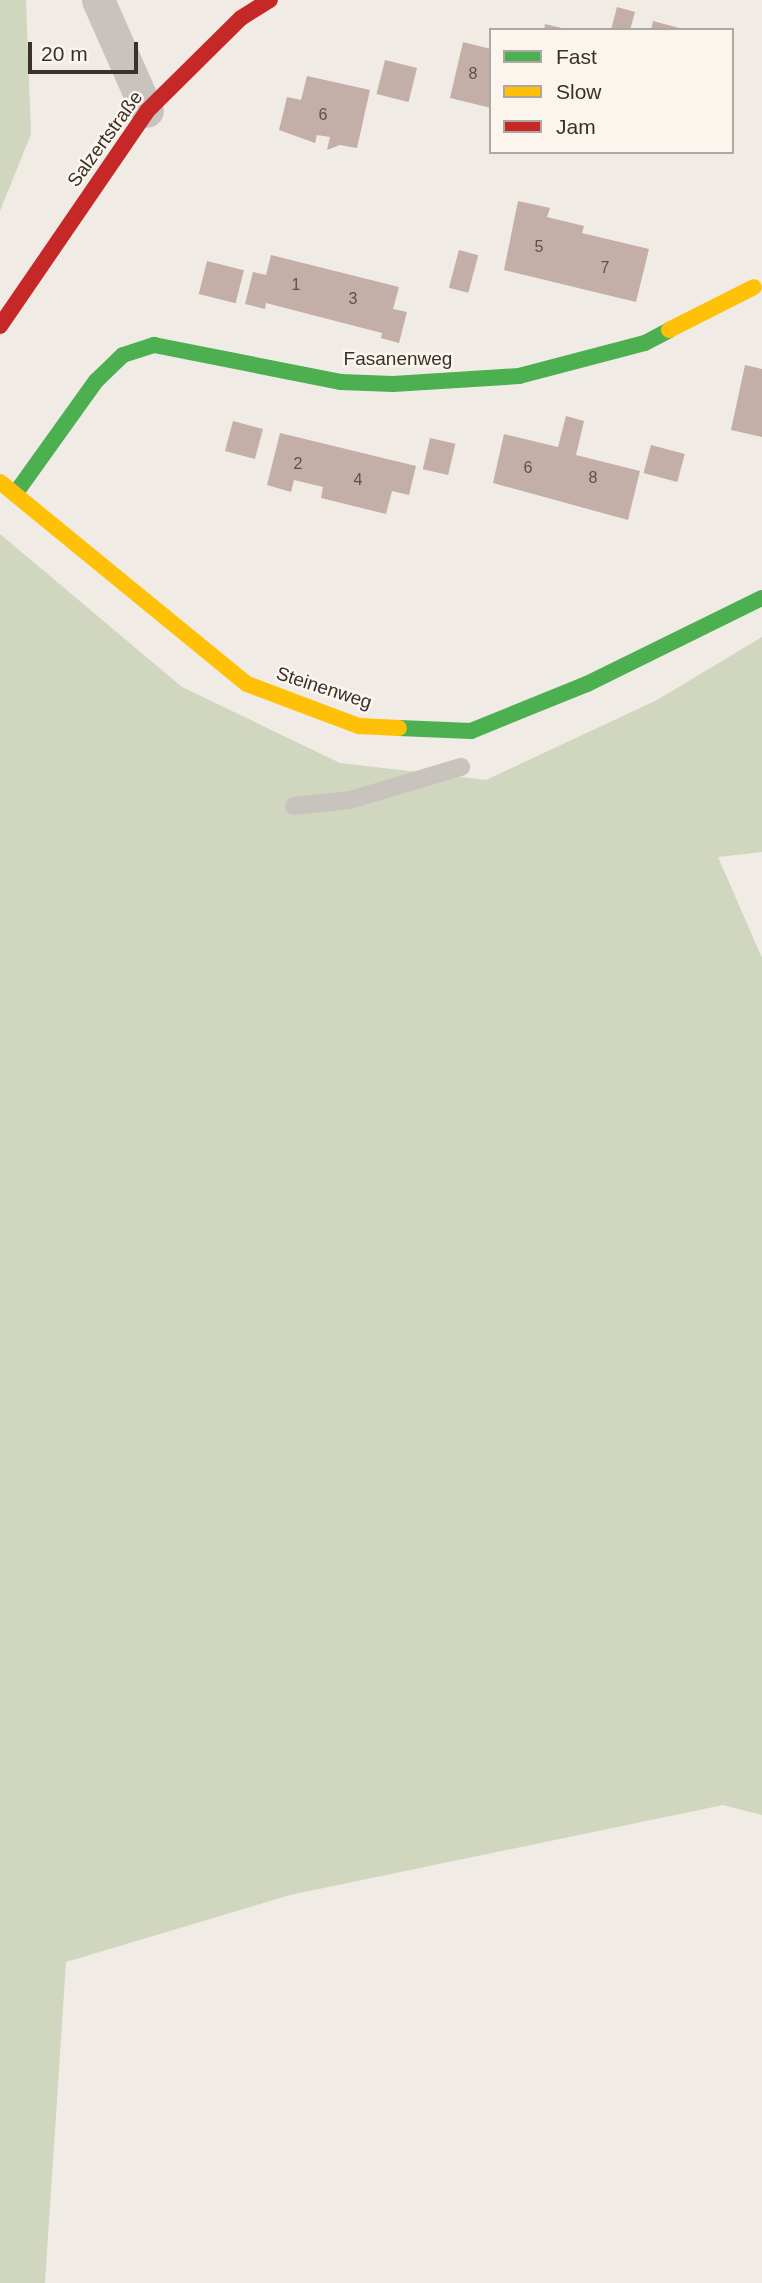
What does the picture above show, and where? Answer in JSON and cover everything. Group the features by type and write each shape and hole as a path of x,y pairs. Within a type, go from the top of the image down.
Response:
{"street":[{"path":"99,0 147,111"},
{"name":"Salzertstraße","path":"0,326 147,111 241,19 270,0"},
{"name":"Fasanenweg","path":"15,494 96,382 123,355 154,345 341,382 393,384 519,376 645,343 754,287"},
{"name":"Steinenweg","path":"0,482 247,684 359,726 471,731 587,684 762,598"}],"lane":[{"path":"294,806 350,800 461,768"}],"green space":[{"path":"0,0 26,0 31,134 0,211"},
{"path":"0,534 182,687 340,763 486,780 657,700 762,637 762,852 718,857 762,958 762,1815 723,1805 290,1895 66,1962 45,2283 0,2283"}],"building":[{"path":"617,7 635,12 631,28 612,28"},
{"path":"653,21 679,28 651,28"},
{"path":"545,24 562,28 544,28"},
{"path":"463,42 489,48 489,108 450,98"},
{"path":"385,60 417,68 409,102 377,94"},
{"path":"307,76 370,90 357,148 340,145 327,150 330,137 317,135 315,143 279,130 287,97 301,100"},
{"path":"518,201 550,208 547,217 584,226 582,233 649,249 636,302 504,270"},
{"path":"459,250 478,255 468,293 449,288"},
{"path":"271,255 399,287 393,309 407,312 399,343 381,338 382,333 266,303 265,309 245,304 253,272 266,275"},
{"path":"207,261 244,270 236,303 199,294"},
{"path":"745,365 762,369 762,437 731,430"},
{"path":"566,416 584,421 576,455 640,471 628,520 493,483 504,434 558,447"},
{"path":"233,421 263,429 255,459 225,451"},
{"path":"280,433 416,466 409,495 392,491 386,514 321,498 323,487 294,480 291,492 267,485"},
{"path":"430,438 455,444 448,475 423,469"},
{"path":"651,445 685,454 677,482 643,473"}],"traffic: fast":[{"path":"15,494 96,381 123,355 154,345 341,382 393,384 519,376 645,343 669,330"},
{"path":"399,728 471,731 587,684 762,598"}],"traffic: slow":[{"path":"669,330 754,287"},
{"path":"0,482 247,684 359,726 399,728"}],"traffic: jam":[{"path":"0,326 147,111 241,18 270,0"}]}
